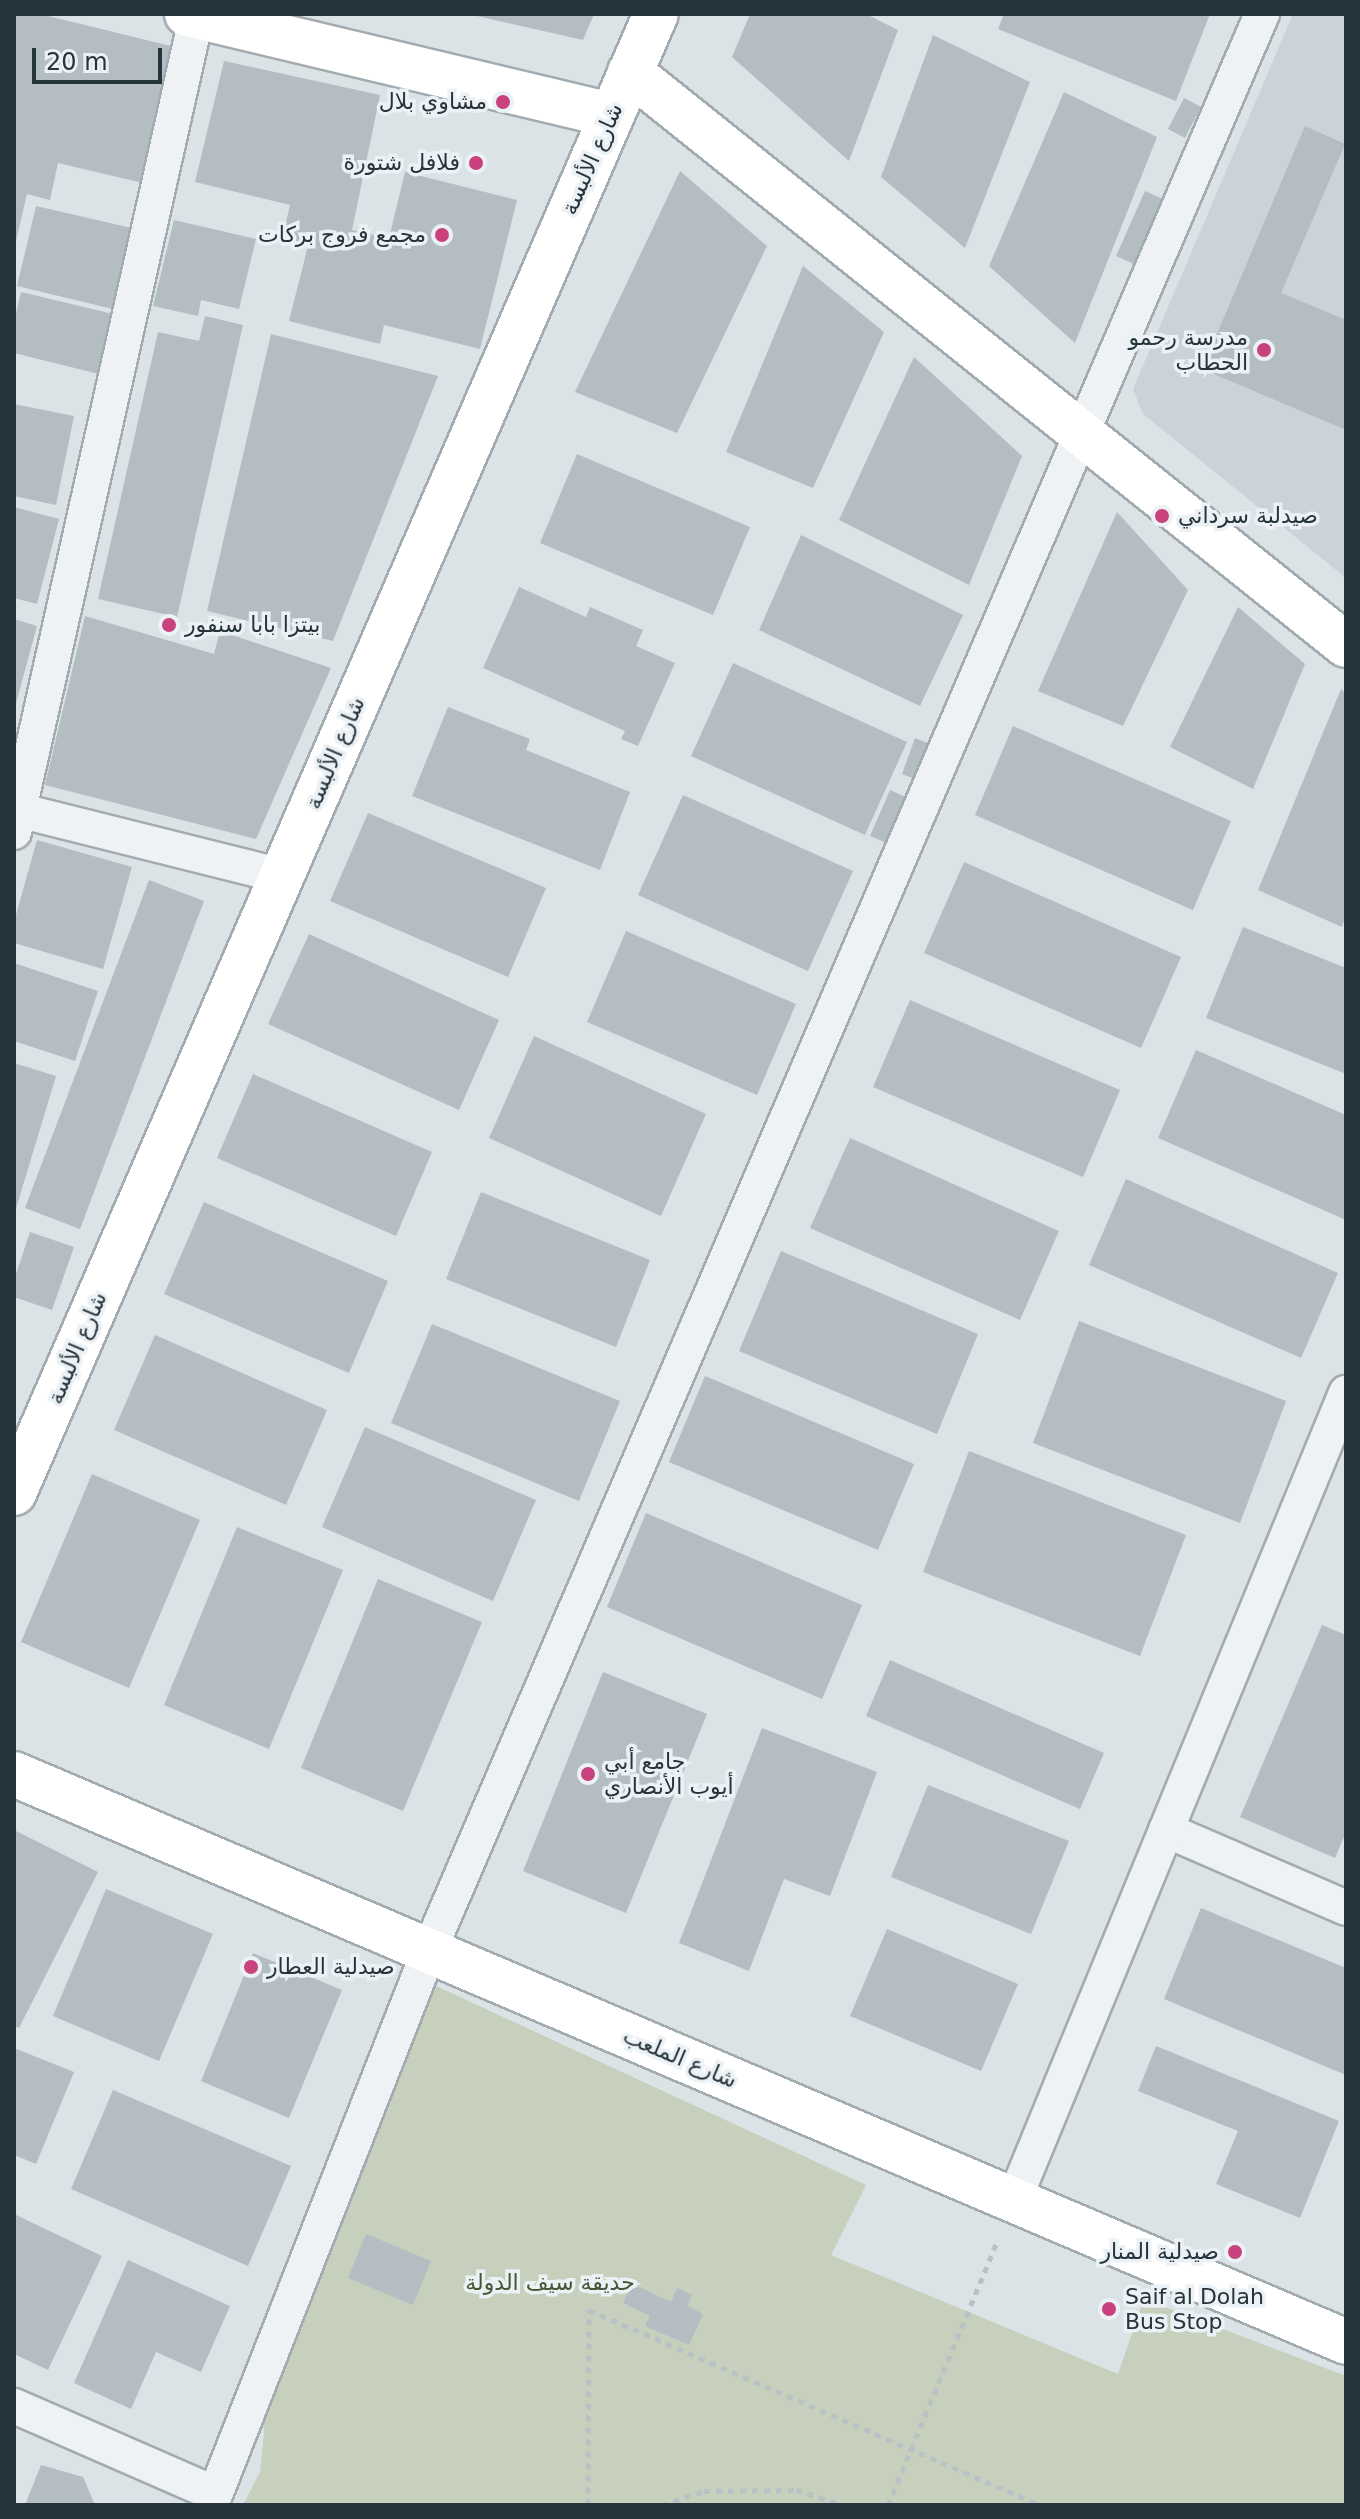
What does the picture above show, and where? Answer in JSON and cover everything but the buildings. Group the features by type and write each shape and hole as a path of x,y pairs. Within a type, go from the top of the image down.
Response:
{"main road":[{"name":"شارع الألبسة","path":"14,1493 656,14"},
{"path":"193,15 611,115"},
{"path":"630,72 1346,645"},
{"name":"شارع الملعب","path":"14,1774 1346,2342"}],"street":[{"path":"14,2406 212,2499 429,1951 1079,431 1262,14"},
{"path":"193,15 16,817 282,876"},
{"path":"1014,2200 1346,1393"},
{"path":"1166,1830 1346,1908"}],"path":[{"path":"888,2505 1014,2200"},
{"path":"588,2505 589,2310 1039,2505"},
{"path":"662,2505 704,2491 781,2490 796,2490 844,2505"}],"shaded area":[{"path":"1293,14 1346,14 1346,578 1143,414 1133,389"}],"green space":[{"name":"حديقة سيف الدولة","path":"434,1985 866,2185 831,2255 1118,2374 1144,2299 1346,2376 1346,2505 243,2505 260,2472 264,2433 262,2402"}],"place":[{"name":"مشاوي بلال","path":"503,102"},
{"name":"فلافل شتورة","path":"476,163"},
{"name":"مجمع فروج بركات","path":"442,235"},
{"name":"مدرسة رحمو الحطاب","path":"1264,350"},
{"name":"صيدلبة سرداني","path":"1162,516"},
{"name":"بيتزا بابا سنفور","path":"169,625"},
{"name":"جامع أبي أيوب الأنصاري","path":"588,1774"},
{"name":"صيدلية العطار","path":"251,1967"},
{"name":"صيدلية المنار","path":"1235,2252"},
{"name":"Saif al Dolah Bus Stop","path":"1109,2309"}]}
